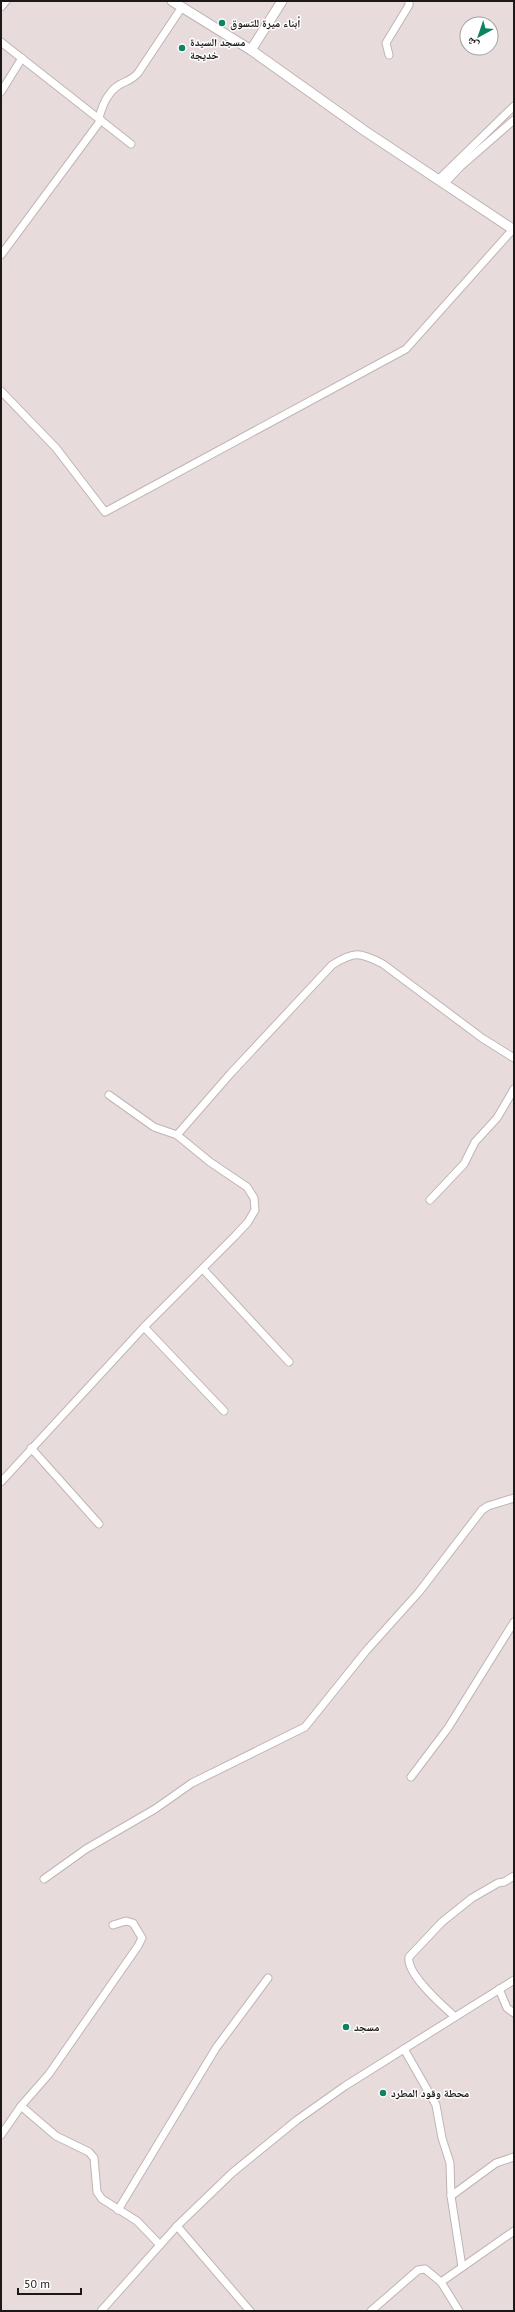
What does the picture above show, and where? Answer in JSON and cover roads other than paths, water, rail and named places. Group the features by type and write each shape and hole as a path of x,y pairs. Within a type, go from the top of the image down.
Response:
{"street":[{"path":"1,7 6,1"},
{"path":"1,391 56,448 105,512 406,349 514,229 441,182 251,50 172,1"},
{"path":"251,50 282,1"},
{"path":"389,55 386,43 409,1"},
{"path":"1,255 100,119 110,94 118,86 132,79 138,73 182,7"},
{"path":"1,42 131,144"},
{"path":"1,92 22,58"},
{"path":"441,182 514,106"},
{"path":"441,182 514,120"},
{"path":"177,1135 231,1073 332,965 348,955 365,955 383,964 482,1038 514,1058"},
{"path":"430,1200 464,1164 475,1142 497,1118 514,1089"},
{"path":"1,1482 144,1327 248,1222 255,1210 254,1198 247,1187 210,1162 177,1135 154,1127 109,1095"},
{"path":"203,1269 289,1362"},
{"path":"144,1327 224,1412"},
{"path":"31,1448 99,1524"},
{"path":"44,1879 86,1849 155,1809 192,1783 305,1727 366,1651 418,1592 482,1510 488,1506 514,1498"},
{"path":"411,1777 448,1728 514,1622"},
{"path":"454,2016 426,1990 411,1967 409,1957 442,1922 472,1898 498,1882 504,1882 514,1876"},
{"path":"1,2135 21,2106 49,2074 138,1946 142,1938 133,1923 126,1921 113,1925"},
{"path":"118,2210 216,2048 268,1978"},
{"path":"101,2311 177,2226 232,2173 297,2120 345,2086 454,2016 514,1980"},
{"path":"499,1989 507,2008 514,2013"},
{"path":"404,2049 436,2105 442,2138 450,2163 451,2196 462,2267"},
{"path":"21,2106 56,2136 89,2152 94,2158 97,2192 102,2199 137,2221 160,2244"},
{"path":"451,2196 496,2164 514,2156"},
{"path":"177,2226 250,2311"},
{"path":"441,2282 514,2231"},
{"path":"371,2311 418,2270 425,2269 441,2282 459,2311"}],"place":[{"name":"أبناء ميرة للتسوق","path":"222,23"},
{"name":"مسجد السيدة خديجة","path":"182,48"},
{"name":"مسجد","path":"346,2027"},
{"name":"محطة وقود المطرد","path":"383,2093"}]}
